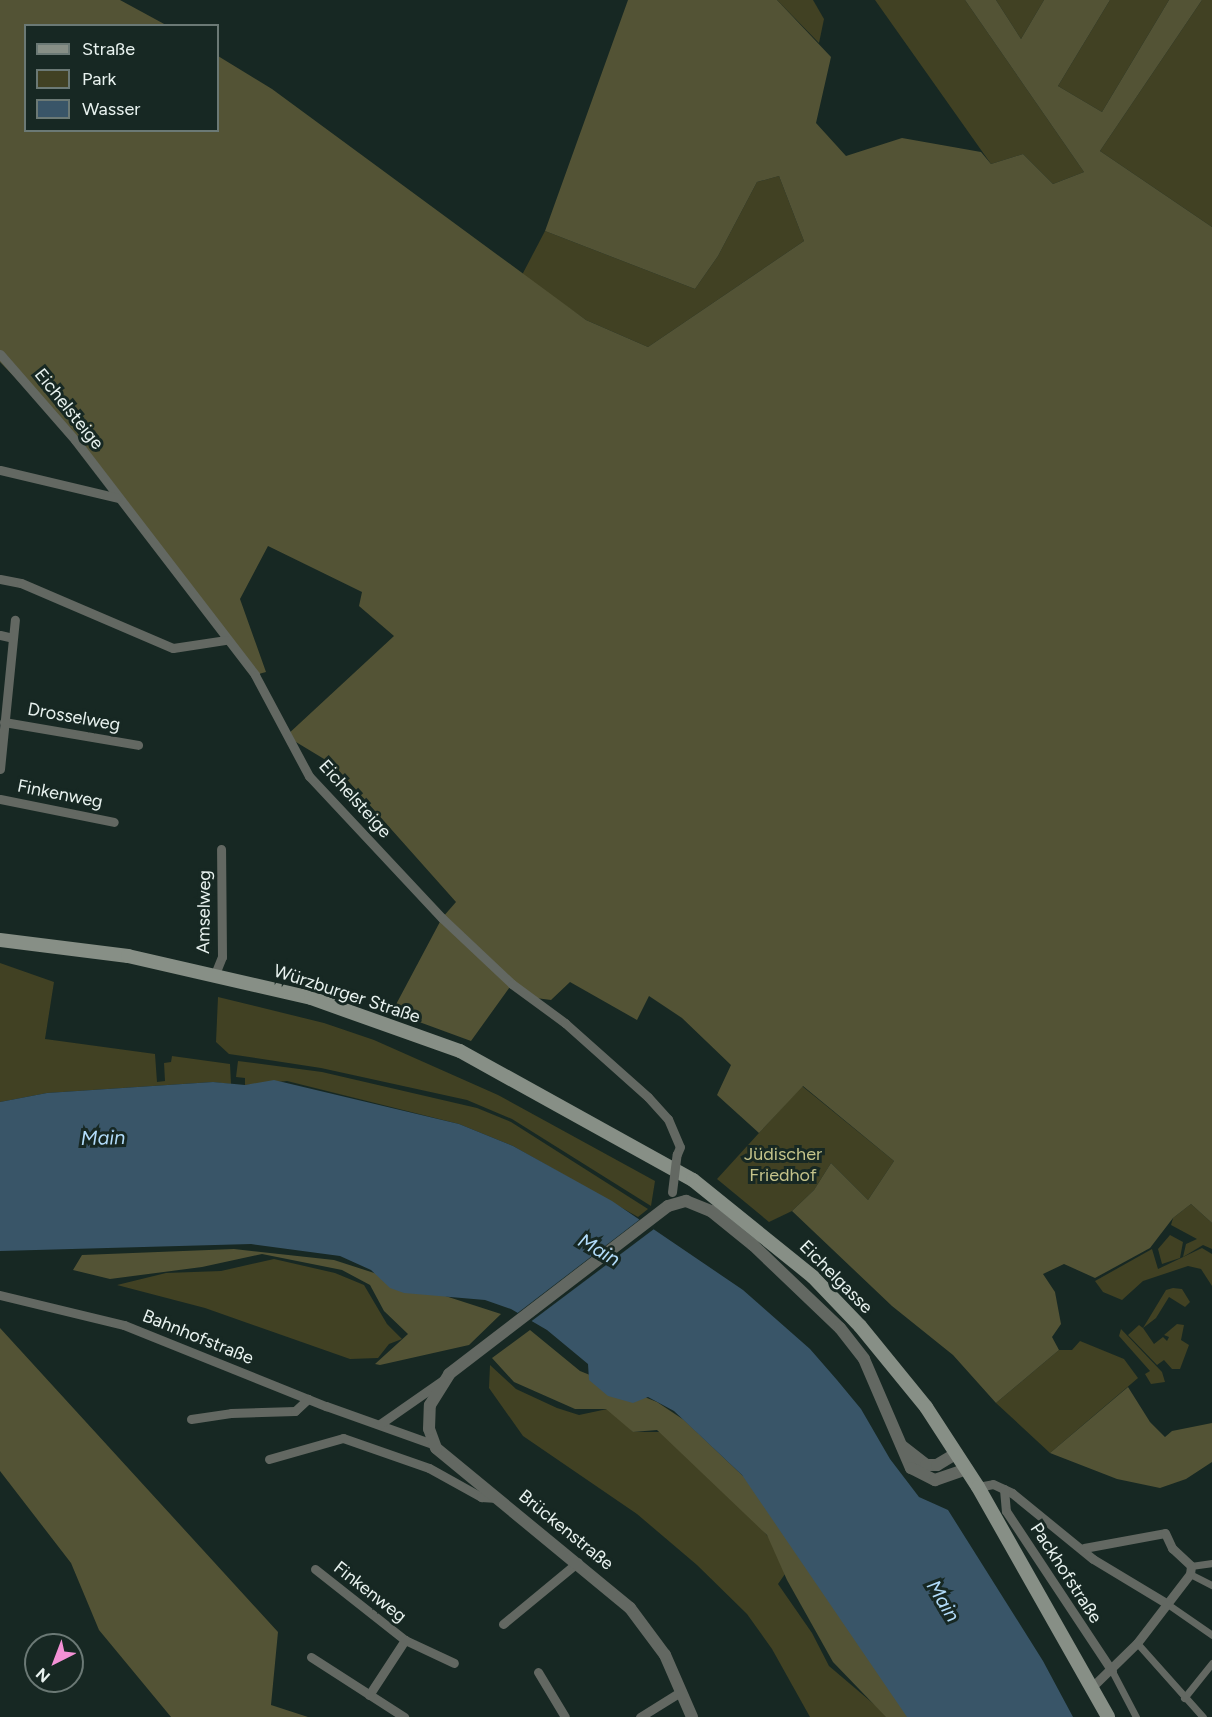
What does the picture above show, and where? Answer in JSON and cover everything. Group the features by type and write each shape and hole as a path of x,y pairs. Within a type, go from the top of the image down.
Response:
{"main road":[{"name":"Würzburger Straße","path":"0,940 128,956 215,974 311,998 459,1051 657,1159"},
{"name":"Eichelgasse","path":"657,1159 738,1213 813,1277 884,1355 967,1469 1108,1717"}],"street":[{"name":"Eichelsteige","path":"0,354 41,397 255,675 309,776 322,791 442,918 512,984 565,1023 648,1097 668,1119 680,1147 677,1154 672,1200"},
{"path":"0,470 118,498"},
{"path":"0,579 21,583 173,648 226,640"},
{"path":"0,769 15,620"},
{"path":"0,635 13,638"},
{"name":"Drosselweg","path":"4,722 138,745"},
{"name":"Finkenweg","path":"0,799 114,822"},
{"name":"Amselweg","path":"215,974 222,957 221,849"},
{"path":"380,1424 446,1377 672,1200 693,1202 711,1211 820,1306 864,1359 906,1461 925,1477 943,1479 967,1469"},
{"name":"Bahnhofstraße","path":"0,1295 124,1325 308,1399 435,1445"},
{"path":"435,1445 429,1414 446,1377"},
{"path":"191,1419 231,1413 295,1411 308,1399"},
{"path":"269,1459 343,1438 429,1468 481,1497 497,1498"},
{"path":"899,1443 926,1465 937,1465 957,1453"},
{"name":"Brückenstraße","path":"435,1445 578,1562 647,1627 682,1691 692,1717"},
{"path":"978,1487 993,1484 1004,1489 1084,1548 1094,1559 1166,1603 1212,1635"},
{"name":"Packhofstraße","path":"1004,1489 1006,1511 1112,1671"},
{"path":"1084,1548 1165,1533 1172,1548 1191,1570 1212,1585"},
{"path":"503,1624 578,1562"},
{"path":"1092,1687 1112,1671 1137,1643 1191,1570 1212,1563"},
{"name":"Finkenweg","path":"315,1569 405,1640 454,1663"},
{"name":"Finkenweg","path":"369,1695 405,1640"},
{"path":"1137,1643 1203,1717"},
{"path":"310,1657 404,1717"},
{"path":"1184,1698 1212,1663"},
{"path":"1112,1671 1136,1717"},
{"path":"538,1672 565,1717"},
{"path":"640,1717 682,1691"}],"green space":[{"path":"0,0 120,0 164,24 24,24 24,132 219,132 219,57 272,89 586,320 648,347 804,241 779,176 757,182 718,256 695,289 545,231 628,0 777,0 831,57 816,123 846,156 902,138 981,152 991,164 1023,154 1053,184 1084,172 965,0 996,0 1021,39 1044,0 1110,0 1058,86 1102,112 1169,0 1202,0 1100,151 1212,227 1212,1223 1191,1204 1173,1218 1150,1248 1095,1278 1064,1264 1043,1274 1055,1292 1061,1324 1052,1337 1059,1350 996,1403 953,1355 892,1306 792,1211 814,1190 831,1163 868,1200 894,1161 803,1086 759,1133 717,1095 731,1065 682,1018 649,996 637,1020 570,982 551,1000 528,997 512,984 471,1041 392,1012 442,918 456,902 334,765 286,736 394,636 359,606 362,592 268,546 240,599 266,672 255,675 75,440 0,362"},
{"path":"777,0 813,0 824,19 819,43"},
{"path":"875,0 965,0 1084,172 1053,184 1023,154 991,164"},
{"path":"996,0 1044,0 1021,39"},
{"path":"1110,0 1169,0 1102,112 1058,86"},
{"path":"1202,0 1212,0 1212,227 1100,151"},
{"path":"779,176 804,241 648,347 586,320 522,275 545,231 695,289 718,256 757,182"},
{"path":"0,963 54,982 45,1039 155,1054 157,1082 165,1081 164,1063 171,1062 172,1056 230,1064 231,1084 213,1082 47,1093 0,1102"},
{"path":"218,997 324,1023 374,1040 498,1095 655,1181 651,1206 512,1119 467,1100 321,1068 229,1054 216,1042"},
{"path":"238,1061 322,1072 477,1108 511,1122 648,1209 638,1217 513,1146 459,1124 287,1081 245,1085 245,1078 236,1077"},
{"name":"Jüdischer Friedhof","path":"802,1086 894,1161 868,1200 831,1163 814,1190 792,1211 769,1222 717,1179"},
{"path":"1191,1204 1212,1223 1212,1249 1203,1245 1183,1257 1186,1244 1197,1239 1171,1225 1173,1218"},
{"path":"1170,1235 1183,1242 1180,1258 1162,1264 1158,1249"},
{"path":"1202,1248 1212,1254 1212,1286 1201,1269 1188,1266 1143,1281 1122,1300 1103,1292 1095,1281 1152,1249 1158,1269"},
{"path":"234,1249 334,1260 501,1314 469,1345 380,1365 375,1364 408,1334 384,1311 370,1285 342,1270 262,1254 202,1267 110,1279 73,1270 82,1255"},
{"path":"274,1259 335,1273 364,1285 387,1324 402,1339 389,1344 378,1358 350,1359 205,1308 117,1285 166,1273 221,1271"},
{"path":"1182,1289 1190,1302 1185,1307 1169,1297 1156,1318 1143,1328 1166,1290"},
{"path":"1177,1324 1184,1325 1181,1340 1189,1345 1180,1369 1172,1369 1164,1360 1157,1365 1128,1335 1139,1325 1154,1344 1163,1337 1167,1341 1169,1337 1164,1335"},
{"path":"0,1328 278,1632 271,1705 308,1717 171,1717 99,1630 71,1563 0,1471"},
{"path":"1121,1329 1162,1372 1165,1382 1151,1384 1145,1374 1150,1371 1119,1336"},
{"path":"530,1330 580,1371 657,1402 684,1420 744,1477 914,1717 886,1717 833,1662 787,1580 767,1535 657,1430 633,1432 606,1409 575,1409 514,1382 492,1358"},
{"path":"1080,1341 1124,1359 1138,1378 1050,1453 996,1403 1059,1350 1072,1350"},
{"path":"490,1365 516,1389 557,1408 579,1415 612,1408 633,1432 668,1432 697,1449 782,1554 785,1574 778,1584 812,1633 829,1666 889,1717 810,1717 772,1649 747,1614 697,1565 637,1514 523,1436 489,1388"},
{"path":"1128,1387 1150,1422 1165,1437 1172,1431 1212,1423 1212,1462 1186,1479 1160,1488 1117,1479 1050,1453"}],"water":[{"name":"Main","path":"274,1080 459,1124 513,1146 612,1201 743,1290 810,1349 837,1380 861,1409 890,1459 919,1497 948,1510 1043,1661 1073,1717 907,1717 742,1475 674,1411 648,1397 633,1403 608,1396 589,1380 588,1364 547,1330 511,1309 485,1300 404,1293 390,1288 371,1270 340,1256 251,1244 0,1251 0,1102 47,1093 213,1082 245,1085"}],"pier":[{"path":"643,1217 658,1226 529,1323 515,1315"}]}
